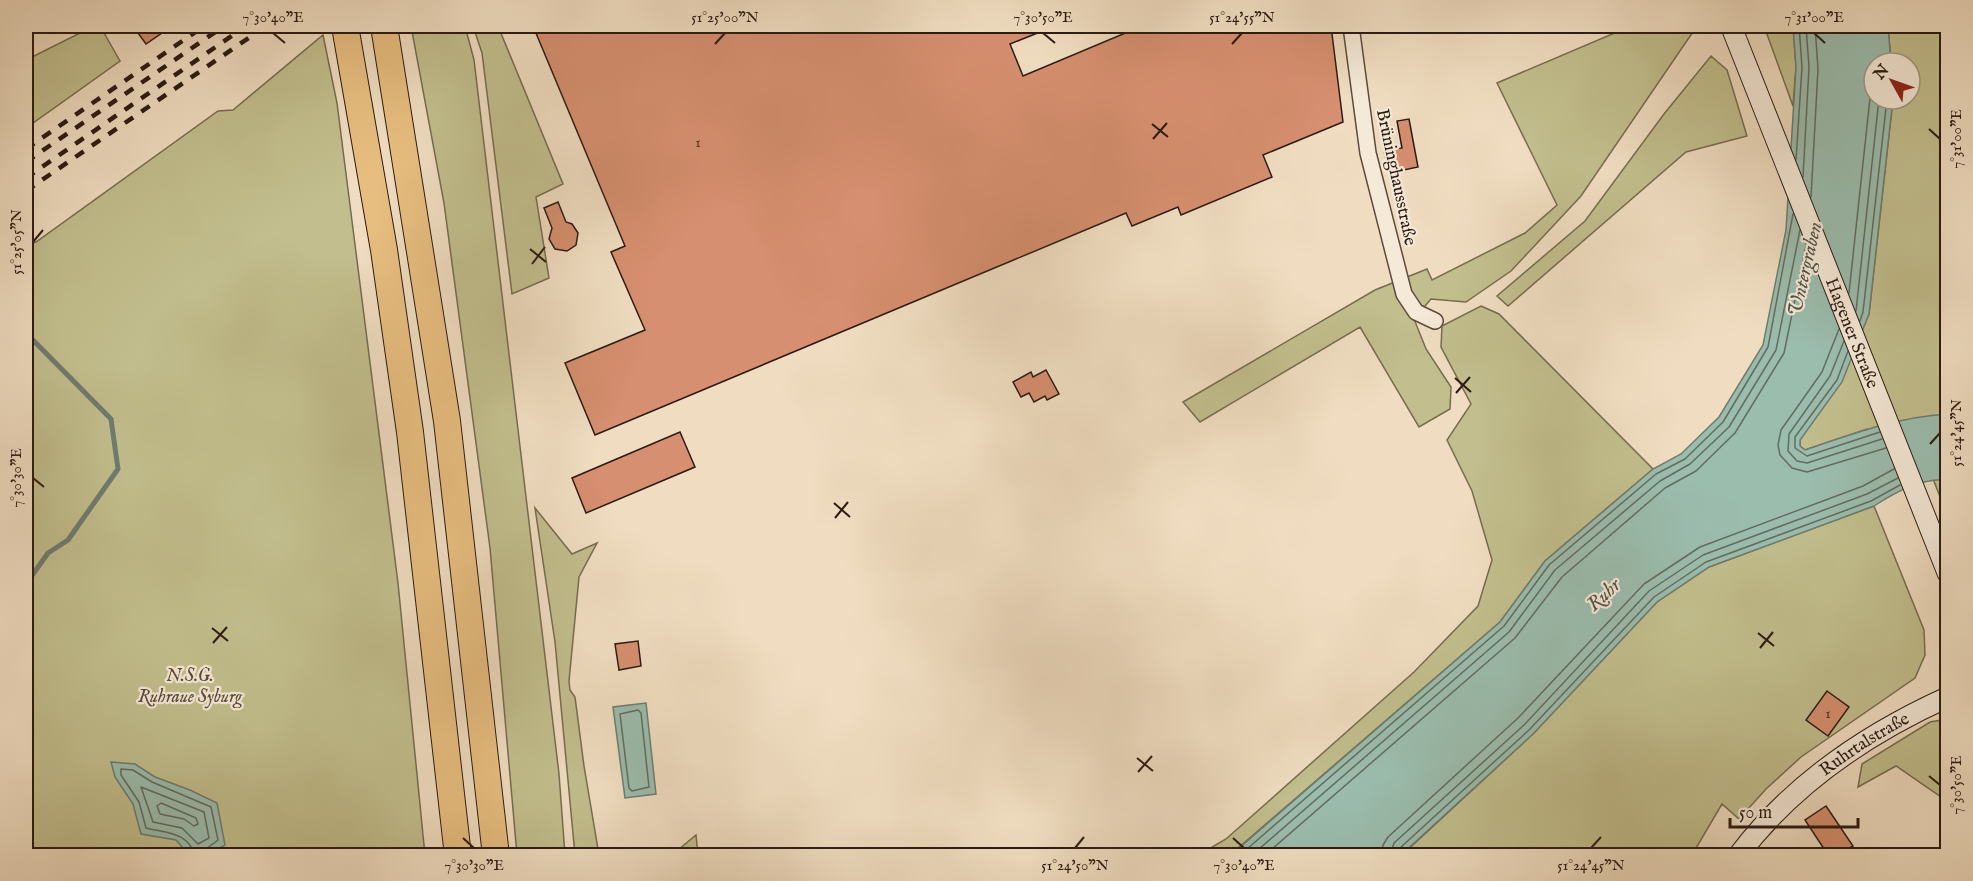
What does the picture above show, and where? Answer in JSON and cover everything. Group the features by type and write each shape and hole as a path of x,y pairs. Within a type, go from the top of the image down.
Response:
{"highway":[{"path":"345,26 384,250 408,420 458,855"},
{"path":"384,26 392,64 447,421 496,855"}],"main road":[{"name":"Hagener Straße","path":"1731,26 1757,87 1947,574"},
{"name":"Ruhrtalstraße","path":"1738,855 1777,809 1821,770 1851,749 1947,697"}],"street":[{"name":"Brüninghausstraße","path":"1351,26 1368,153 1404,294 1416,312 1435,321"}],"green space":[{"path":"94,26 100,26 120,61 26,128 26,60"},
{"path":"411,26 465,26 474,60 559,774 565,855 517,855 490,548 444,203"},
{"path":"473,26 498,26 563,184 536,197 549,278 512,294 482,53"},
{"path":"1631,26 1697,26 1581,196 1511,271 1466,302 1431,299 1414,319 1426,349 1451,387 1450,409 1419,427 1360,327 1200,422 1183,402 1375,290 1427,269 1432,280 1525,233 1557,205 1497,83"},
{"path":"1764,26 1793,26 1796,67 1793,106"},
{"path":"1888,26 1947,26 1947,514 1933,479 1867,429 1805,450 1800,446 1800,440 1869,314 1892,111 1922,111 1922,51 1890,51"},
{"name":"N.S.G. Ruhraue Syburg","path":"323,35 337,103 398,583 425,855 26,856 26,246 36,242 218,111 233,110"},
{"path":"1711,56 1727,70 1747,136 1686,152 1508,306 1497,296 1585,221 1664,114"},
{"path":"1481,306 1499,314 1653,469 1545,561 1500,622 1230,855 1197,856 1226,839 1414,672 1478,606 1492,560 1472,491 1447,440 1471,404 1441,347 1442,326"},
{"path":"1874,506 1924,630 1925,655 1915,678 1801,757 1766,789 1739,819 1722,804 1692,855 1401,856 1533,734 1657,602 1709,567"},
{"path":"535,508 572,554 597,543 579,577 569,681 570,690 575,697 599,855 575,855 555,642"},
{"path":"1947,719 1947,801 1896,766 1858,787 1862,764 1930,722"},
{"path":"696,835 698,855 672,855"}],"water":[{"path":"1793,26 1888,26 1890,51 1862,51 1862,111 1892,111 1869,314 1842,382 1800,440 1800,446 1805,450 1893,422 1947,414 1947,480 1918,483 1874,506 1709,567 1657,602 1533,734 1401,855 1230,856 1500,622 1545,561 1653,469 1681,454 1719,417 1763,345 1786,230 1796,67"},
{"path":"646,703 656,794 625,798 613,707"},
{"path":"111,762 135,764 155,777 217,803 225,845 207,855 189,855 176,840 141,834 133,804 115,777"}],"building":[{"path":"149,26 172,26 146,44 138,33"},
{"path":"533,26 1055,26 1010,44 1023,76 1142,26 1331,26 1343,122 1263,155 1272,177 1181,215 1178,207 1132,226 1126,213 595,435 565,363 645,330 611,252 625,246"},
{"path":"1409,119 1418,167 1389,173 1384,151 1402,148 1397,121"},
{"path":"558,202 566,222 572,224 578,233 576,245 567,251 555,249 549,239 552,228 544,208"},
{"path":"1046,370 1059,394 1047,400 1045,396 1034,402 1029,393 1021,397 1013,382 1031,372 1033,377"},
{"path":"680,432 695,467 586,513 572,478"},
{"path":"638,641 641,666 619,670 615,644"},
{"path":"1827,691 1849,707 1828,736 1806,720"},
{"path":"1826,806 1853,846 1838,855 1828,855 1805,820"}],"waterway":[{"path":"26,333 111,419 118,469 68,540 48,553 26,584"}],"railway":[{"path":"26,149 204,26"},
{"path":"26,162 224,26"},
{"path":"26,178 246,26"},
{"path":"26,191 266,26"}],"water label":[{"name":"Untergraben","path":"1804,269"},
{"name":"Ruhr","path":"1603,594"}]}
